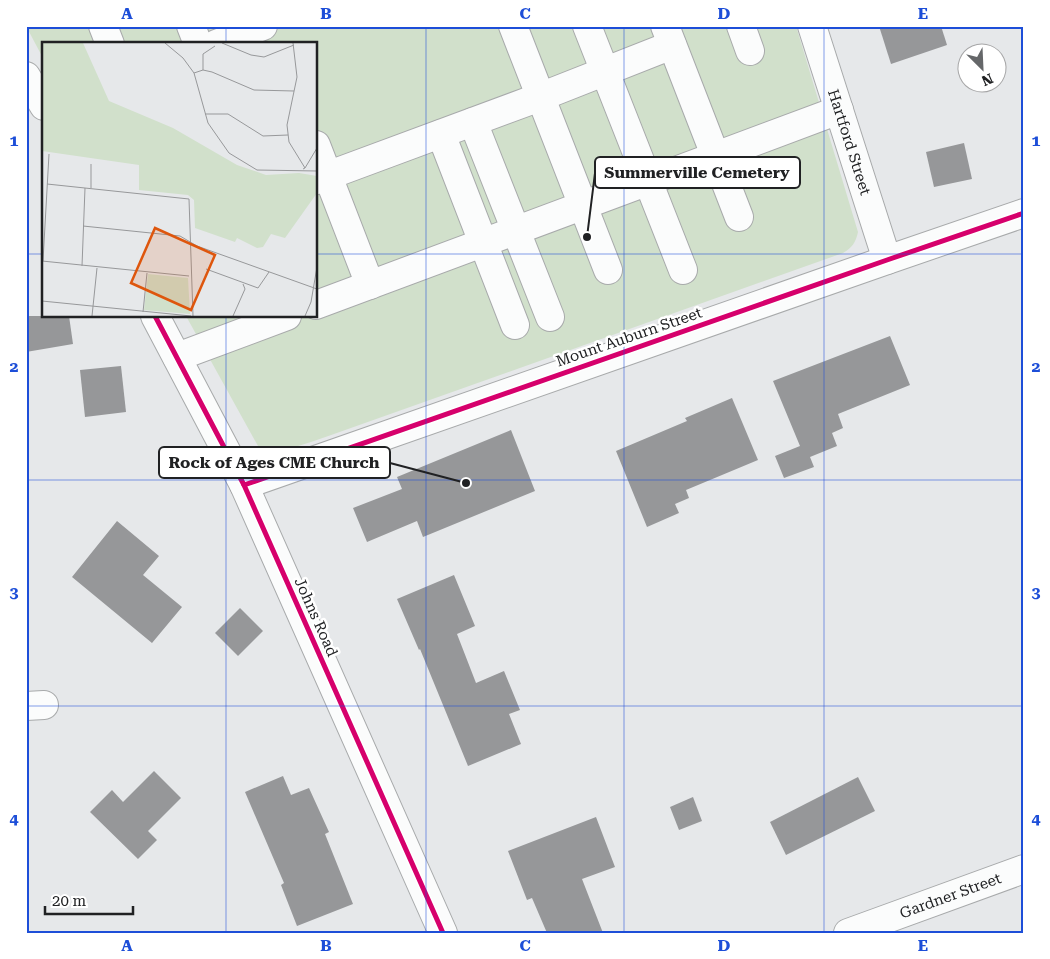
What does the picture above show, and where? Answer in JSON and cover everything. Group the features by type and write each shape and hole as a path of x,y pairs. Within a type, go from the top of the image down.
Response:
{"street":[{"path":"103,26 109,42"},
{"path":"191,26 197,42"},
{"path":"221,42 263,26"},
{"path":"272,26 277,42"},
{"path":"513,26 608,270"},
{"path":"587,26 683,270"},
{"name":"Hartford Street","path":"812,26 887,260"},
{"path":"322,178 540,97 604,71 668,35 739,217"},
{"path":"26,76 42,103"},
{"path":"318,304 839,110"},
{"path":"473,122 550,317"},
{"path":"441,134 515,325"},
{"path":"318,157 322,178 370,285"},
{"name":"Mount Auburn Street","path":"244,485 1024,213"},
{"name":"Johns Road","path":"156,318 244,485 443,933"},
{"path":"176,357 282,318"},
{"name":"Gardner Street","path":"848,933 1024,869"}],"green space":[{"path":"26,26 796,26 858,232 855,242 843,253 306,444 277,449 258,446 187,318 318,318 318,42 42,42 42,56"}],"building":[{"path":"879,26 941,26 947,45 891,64"},
{"path":"964,143 972,179 934,187 926,152"},
{"path":"26,316 69,318 73,344 26,352"},
{"path":"890,336 910,385 838,414 843,428 832,433 837,446 810,457 814,467 784,478 775,456 800,446 773,381"},
{"path":"121,366 126,412 85,417 80,370"},
{"path":"732,398 758,460 686,490 689,498 675,504 679,513 647,527 616,451 687,421 685,418"},
{"path":"511,430 535,491 423,537 417,521 367,542 353,508 402,489 397,477"},
{"path":"117,521 159,556 143,575 182,607 152,643 72,577"},
{"path":"454,575 475,626 457,634 476,683 504,671 520,710 509,714 521,744 468,766 420,649 397,599"},
{"path":"240,608 263,631 238,656 215,633"},
{"path":"154,771 181,798 148,831 157,840 138,859 90,812 112,790 123,802"},
{"path":"283,776 291,795 309,788 329,832 325,834 353,904 297,926 281,885 284,883 245,792"},
{"path":"858,777 875,811 786,855 770,822"},
{"path":"693,797 702,821 679,830 670,807"},
{"path":"596,817 615,867 582,879 603,933 547,933 532,898 527,900 508,851"}],"cycle path":[{"path":"244,485 1024,213"},
{"path":"156,318 244,485 443,933"}],"place":[{"name":"Summerville Cemetery","path":"587,237"},
{"name":"Rock of Ages CME Church","path":"466,483"}]}
